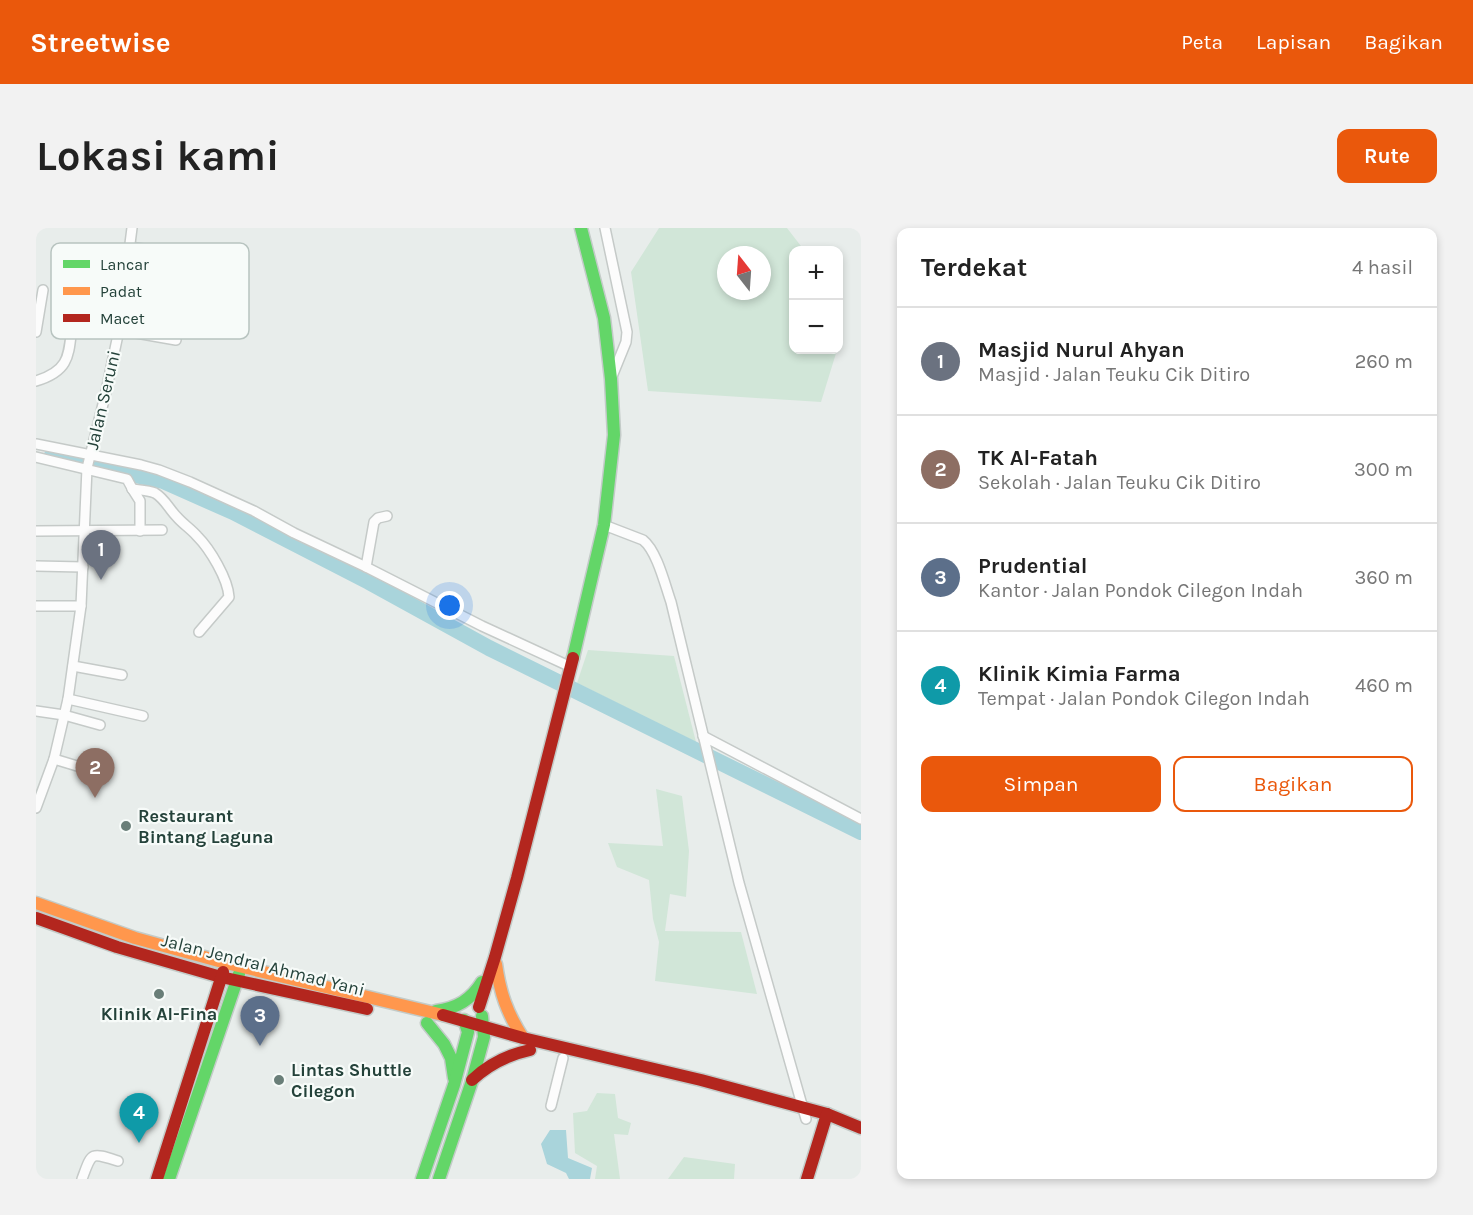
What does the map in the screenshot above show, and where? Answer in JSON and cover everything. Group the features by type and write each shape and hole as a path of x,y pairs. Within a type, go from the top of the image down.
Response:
{"main road":[{"path":"422,1179 454,1085 466,1026 475,1008 479,1007 495,959 565,688 604,525 614,435 611,379 604,318 581,228"},
{"name":"Jalan Jendral Ahmad Yani","path":"36,903 135,938 483,1031"},
{"name":"Jalan Jendral Ahmad Yani","path":"36,918 117,947 221,977 398,1010"},
{"path":"454,1085 451,1058 428,1017 469,999 478,990 495,959"},
{"path":"495,959 499,990 505,1009 523,1038"},
{"path":"157,1179 226,963"},
{"path":"168,1179 241,967"},
{"path":"439,1179 471,1081 483,1031 482,1013 479,1007"},
{"path":"483,1031 530,1050 721,1096 804,1113"},
{"path":"483,1031 618,1060 861,1128"},
{"path":"471,1081 496,1061 514,1053 530,1050"},
{"path":"825,1119 861,1137"},
{"path":"807,1179 825,1119"}],"street":[{"name":"Jalan Seruni","path":"130,243 132,228"},
{"path":"605,228 627,332 626,342 611,379"},
{"path":"36,332 43,290"},
{"path":"36,381 51,375 66,362 70,339"},
{"name":"Jalan Seruni","path":"36,808 54,759 68,699 81,606 83,531 89,462 117,339"},
{"path":"170,339 176,340"},
{"path":"36,444 89,462 127,479 140,501 140,531"},
{"path":"36,457 141,465 159,470 223,496 570,668"},
{"path":"132,489 155,493 165,502 176,516 198,536 211,553 224,577 229,589 229,597 199,632"},
{"path":"366,567 374,522 378,518 387,516"},
{"path":"604,525 647,542 658,563 671,602 745,904 804,1113"},
{"path":"36,531 162,530"},
{"path":"36,566 83,567"},
{"path":"36,606 81,606"},
{"path":"73,666 122,675"},
{"path":"68,699 143,716"},
{"path":"36,711 100,725"},
{"path":"704,739 861,819"},
{"path":"54,759 87,769"},
{"path":"551,1106 563,1058"},
{"path":"82,1179 89,1159 93,1156 98,1154 118,1161"}],"green space":[{"path":"659,228 787,228 801,246 789,246 789,354 836,354 821,402 648,391 631,272"},
{"path":"588,650 674,656 696,742 577,683"},
{"path":"656,789 682,796 689,851 686,897 670,894 665,931 741,932 757,994 655,981 659,942 653,919 649,880 617,867 608,843 663,846"},
{"path":"597,1093 615,1094 618,1118 631,1123 628,1135 614,1134 620,1179 595,1179 597,1166 575,1153 573,1113 587,1111"},
{"path":"684,1157 735,1164 734,1179 668,1179"}],"water":[{"path":"550,1130 566,1130 568,1158 592,1168 590,1179 569,1179 566,1173 547,1164 541,1144"}],"waterway":[{"path":"51,457 163,481 233,512 369,582 489,648 861,832"}],"traffic: fast":[{"path":"573,658 604,525 614,435 604,318 581,228"},
{"path":"169,1179 239,974"},
{"path":"436,1011 463,1002 482,982"},
{"path":"439,1179 472,1081 484,1037 482,1016"},
{"path":"422,1179 454,1085 468,1032 464,1020"},
{"path":"427,1023 444,1044 451,1058 454,1078"}],"traffic: slow":[{"path":"36,903 135,938 226,963 443,1015"},
{"path":"496,964 505,1002 523,1038"}],"traffic: jam":[{"path":"479,1007 517,878 573,658"},
{"path":"36,918 117,947 221,977 367,1009"},
{"path":"157,1179 223,972"},
{"path":"443,1015 523,1038 701,1080 827,1114 861,1128"},
{"path":"472,1080 499,1061 530,1050"},
{"path":"807,1179 827,1114"}],"place":[{"name":"Masjid Nurul Ahyan","path":"101,580"},
{"name":"TK Al-Fatah","path":"95,798"},
{"name":"Restaurant Bintang Laguna","path":"126,826"},
{"name":"Klinik Al-Fina","path":"159,994"},
{"name":"Prudential","path":"260,1046"},
{"name":"Lintas Shuttle Cilegon","path":"279,1080"},
{"name":"Klinik Kimia Farma","path":"139,1143"}]}
